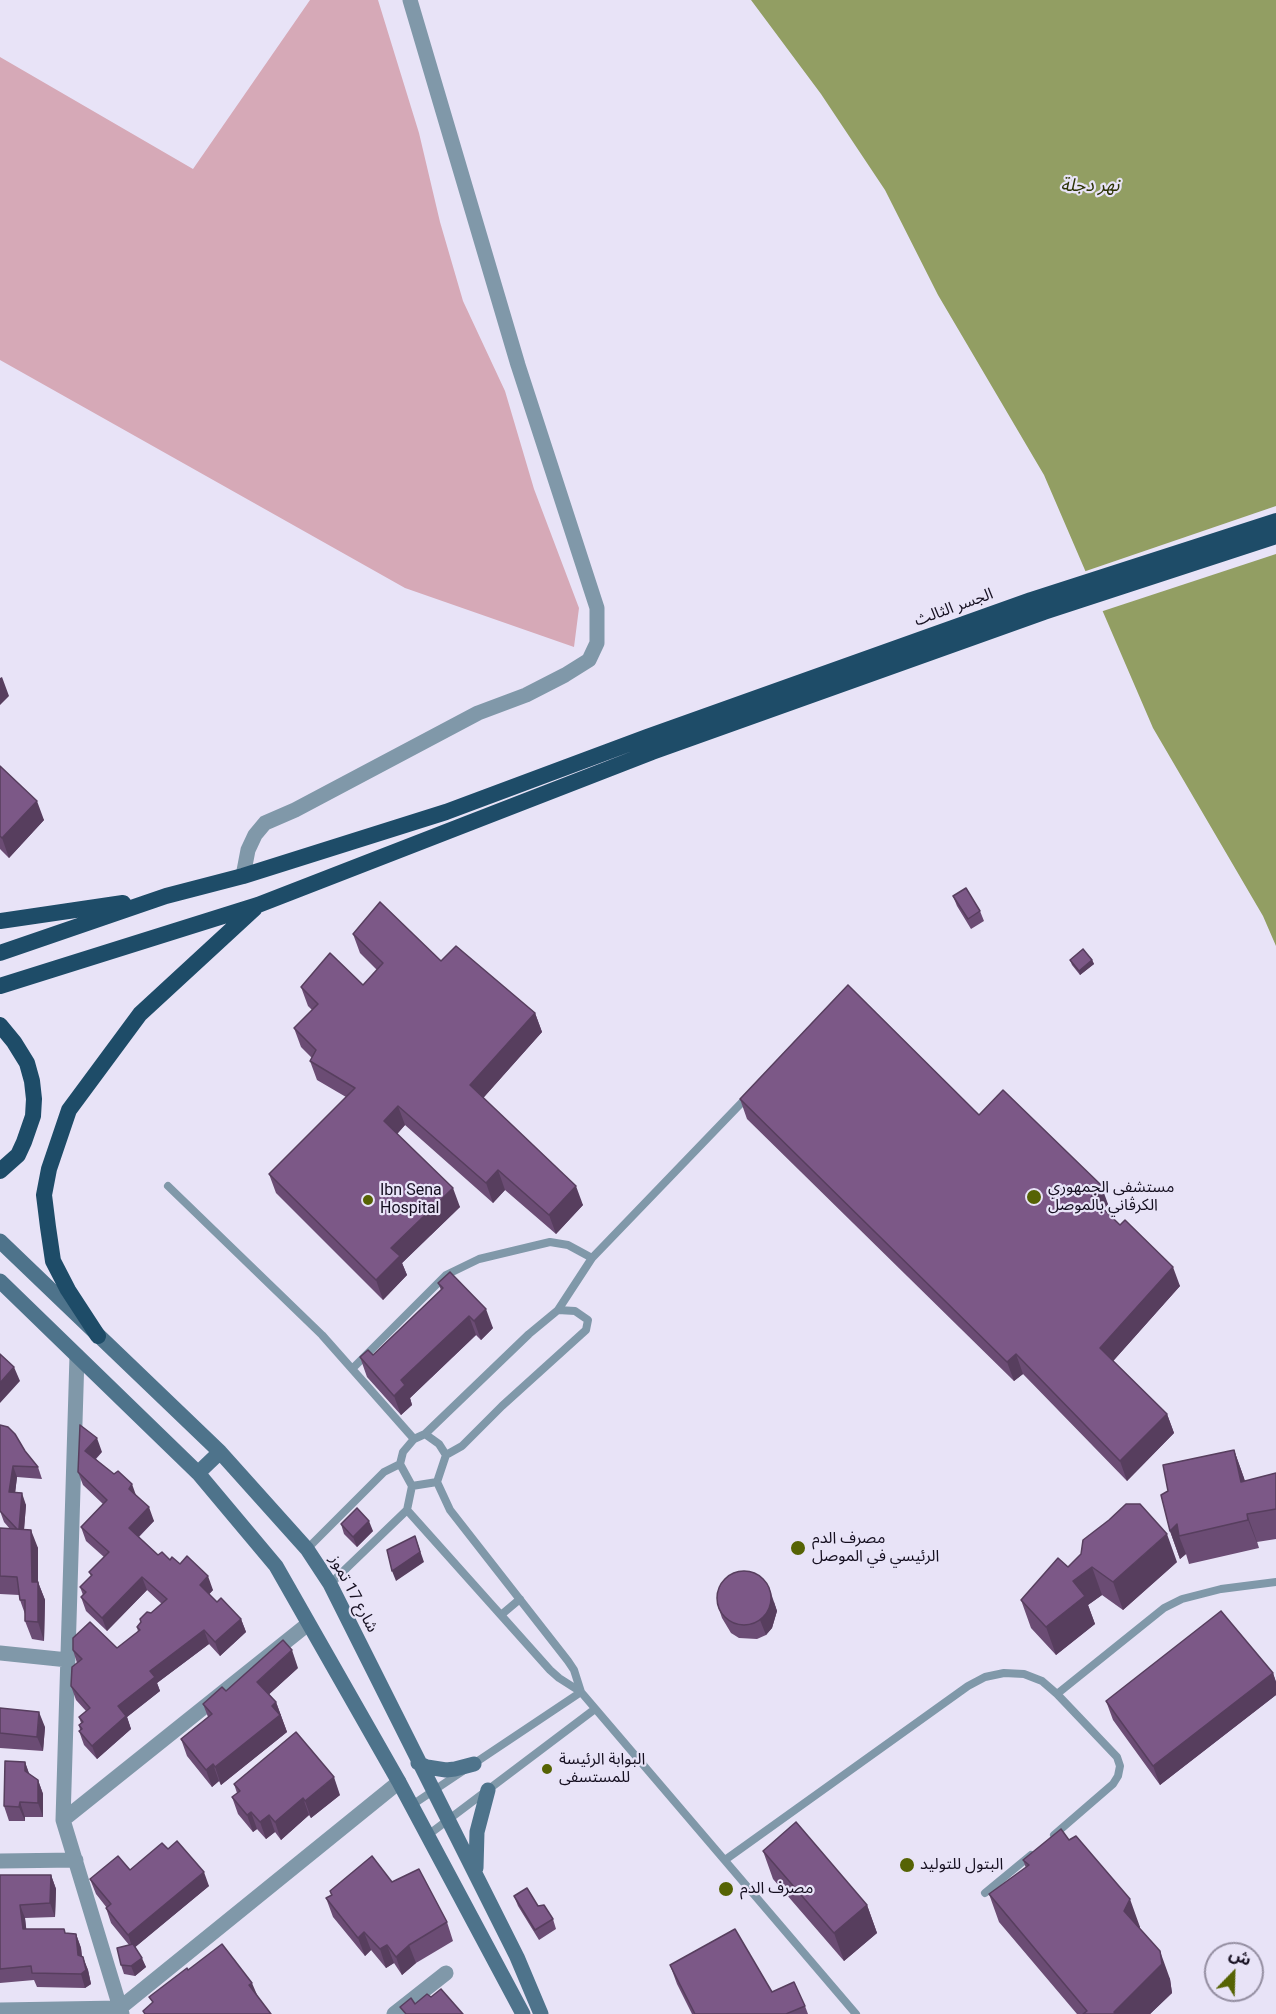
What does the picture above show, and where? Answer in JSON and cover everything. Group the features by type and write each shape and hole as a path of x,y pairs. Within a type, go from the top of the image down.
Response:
{"highway":[{"name":"الجسر الثالث","path":"650,744 1031,600 1276,521"},
{"name":"الجسر الثالث","path":"650,744 1276,536"},
{"path":"0,953 166,896 243,876 650,744"},
{"path":"0,986 258,905 650,744"},
{"path":"0,921 166,896"},
{"path":"98,1336 68,1290 53,1261 48,1227 44,1195 49,1169 69,1110 140,1014 258,905"},
{"path":"0,1025 27,1063 34,1100 33,1116 18,1155 0,1171"}],"main road":[{"name":"شارع 17 تموز","path":"0,1241 220,1452 307,1549 330,1584 418,1763 476,1874 517,1957 541,2014"},
{"path":"0,1281 198,1473 276,1566 428,1834 523,2014"},
{"path":"198,1473 220,1452"},
{"path":"418,1763 446,1770 455,1770 474,1764"},
{"path":"476,1874 477,1832 488,1790"}],"street":[{"path":"243,876 248,850 255,835 265,823 295,810 478,713 526,695 565,675 589,660 597,643 597,608 518,365 410,0"},
{"path":"77,1356 63,1820 121,2011"},
{"path":"63,1820 308,1624"},
{"path":"0,1653 68,1660"},
{"path":"0,2010 121,2011 399,1782"},
{"path":"0,1861 76,1860"},
{"path":"394,2014 446,1973"}],"lane":[{"path":"330,1584 407,1510 412,1486 400,1464 403,1452 414,1439 425,1434 528,1334 558,1310 592,1258 753,1091"},
{"path":"168,1186 322,1335 414,1439"},
{"path":"352,1370 446,1275 478,1259 550,1242 568,1245 592,1258"},
{"path":"558,1310 575,1311 588,1320 586,1330 502,1406 462,1446 446,1455 437,1482 450,1510 568,1660 581,1692"},
{"path":"425,1434 439,1443 446,1455"},
{"path":"307,1549 384,1472 400,1464"},
{"path":"412,1486 437,1482"},
{"path":"407,1510 559,1678 581,1692 856,2014"},
{"path":"1057,1694 1164,1608 1182,1599 1221,1589 1276,1582"},
{"path":"501,1615 520,1599"},
{"path":"725,1860 968,1686 985,1677 1004,1673 1024,1674 1042,1681 1117,1757 1118,1776 1113,1784 1046,1842"},
{"path":"412,1805 581,1692"},
{"path":"428,1834 595,1709"},
{"path":"985,1893 1037,1849"}],"shaded area":[{"path":"310,0 378,0 419,133 440,222 463,301 505,391 534,489 579,608 574,647 405,588 0,360 0,57 193,169"}],"water":[{"name":"نهر دجلة","path":"751,0 1276,0 1276,946 1263,916 1153,728 1044,475 938,295 885,190 821,94"}],"pier":[{"path":"1276,506 1276,554 1100,612 1083,572"}],"building":[{"path":"0,766 37,801 2,838 0,836"},
{"path":"966,888 980,911 968,919 953,896"},
{"path":"380,902 441,961 456,946 535,1013 470,1085 576,1186 549,1215 498,1170 486,1183 398,1106 384,1121 453,1188 391,1248 400,1256 376,1280 269,1174 355,1088 310,1061 316,1050 294,1028 318,1004 301,987 330,953 363,985 383,963 353,934"},
{"path":"1083,949 1092,960 1079,971 1070,960"},
{"path":"848,985 979,1115 1003,1090 1101,1185 1091,1197 1120,1225 1125,1220 1173,1267 1100,1348 1167,1414 1120,1461 1016,1354 1007,1362 740,1099"},
{"path":"450,1272 486,1309 474,1321 469,1316 401,1380 405,1385 394,1396 360,1357 368,1350 373,1355 443,1288 438,1283"},
{"path":"0,1354 14,1367 0,1383"},
{"path":"0,1425 8,1427 15,1434 38,1467 13,1466 9,1492 22,1493 19,1529 0,1511"},
{"path":"80,1425 97,1438 85,1451 114,1474 118,1471 132,1484 129,1489 149,1507 129,1528 158,1555 162,1552 170,1560 172,1557 180,1564 187,1556 208,1576 200,1585 217,1602 221,1598 241,1619 215,1642 204,1630 150,1671 155,1677 118,1706 126,1716 92,1746 79,1731 82,1729 79,1725 83,1722 79,1717 90,1708 71,1686 72,1667 82,1659 73,1650 73,1638 90,1622 117,1648 140,1630 137,1627 141,1622 140,1619 147,1612 151,1613 167,1599 142,1577 102,1618 81,1597 86,1592 80,1587 92,1575 89,1572 109,1552 81,1527 107,1500 78,1472"},
{"path":"1234,1450 1241,1482 1276,1473 1276,1509 1247,1514 1248,1520 1179,1536 1177,1524 1170,1531 1161,1495 1168,1491 1163,1465"},
{"path":"1126,1504 1140,1504 1167,1534 1113,1582 1092,1567 1073,1581 1085,1596 1046,1627 1021,1600 1058,1558 1068,1567 1081,1554 1083,1540"},
{"path":"357,1508 369,1521 353,1537 341,1524"},
{"path":"0,1528 31,1530 32,1582 38,1582 38,1622 25,1621 25,1600 20,1600 17,1577 0,1576"},
{"path":"415,1536 420,1552 392,1571 387,1550"},
{"path":"744,1571 754,1573 763,1579 769,1588 771,1598 769,1608 763,1617 754,1623 744,1625 734,1623 725,1617 719,1608 717,1598 719,1588 725,1579 734,1573"},
{"path":"1221,1611 1273,1673 1153,1766 1106,1701"},
{"path":"283,1640 292,1650 257,1682 276,1702 272,1706 280,1715 215,1767 213,1764 206,1770 181,1739 212,1714 203,1704 222,1687 226,1691"},
{"path":"0,1708 39,1712 37,1737 0,1733"},
{"path":"296,1732 334,1777 305,1801 303,1798 275,1822 269,1815 260,1822 251,1812 247,1815 232,1797 240,1791 234,1784"},
{"path":"5,1761 25,1762 25,1771 38,1780 38,1803 20,1802 19,1807 4,1806"},
{"path":"796,1822 867,1905 834,1933 763,1851"},
{"path":"1061,1829 1069,1840 1076,1836 1130,1899 1124,1911 1160,1951 1162,1964 1114,2012 1115,2014 1083,2014 1087,2011 989,1894 1029,1865 1023,1860"},
{"path":"177,1841 204,1872 128,1935 106,1908 111,1904 90,1879 118,1856 130,1870 162,1843 168,1849"},
{"path":"372,1856 392,1882 419,1869 447,1922 409,1945 396,1957 387,1945 380,1949 364,1932 358,1938 326,1898 332,1895 330,1891"},
{"path":"0,1875 51,1875 50,1903 20,1905 23,1929 64,1929 65,1933 76,1934 78,1955 83,1957 86,1970 81,1974 32,1973 31,1966 0,1969"},
{"path":"527,1888 538,1906 544,1905 553,1919 535,1930 514,1896"},
{"path":"735,1929 772,1992 794,1982 805,2006 786,2014 695,2014 670,1965"},
{"path":"133,1944 142,1958 131,1966 121,1965 117,1948"},
{"path":"222,1944 252,1983 249,1985 271,2014 145,2014 143,2011 153,2002 149,1997"},
{"path":"441,1989 463,2014 406,2014 400,2007 411,1998 415,2004 427,1994 431,1997"}],"place":[{"name":"مستشفى الجمهوري الكرڤاني بالموصل","path":"1034,1197"},
{"name":"Ibn Sena Hospital","path":"368,1200"},
{"name":"مصرف الدم الرئيسي في الموصل","path":"798,1548"},
{"name":"البوابة الرئيسة للمستسفى","path":"547,1769"},
{"name":"البتول للتوليد","path":"907,1865"},
{"name":"مصرف الدم","path":"726,1889"}]}
